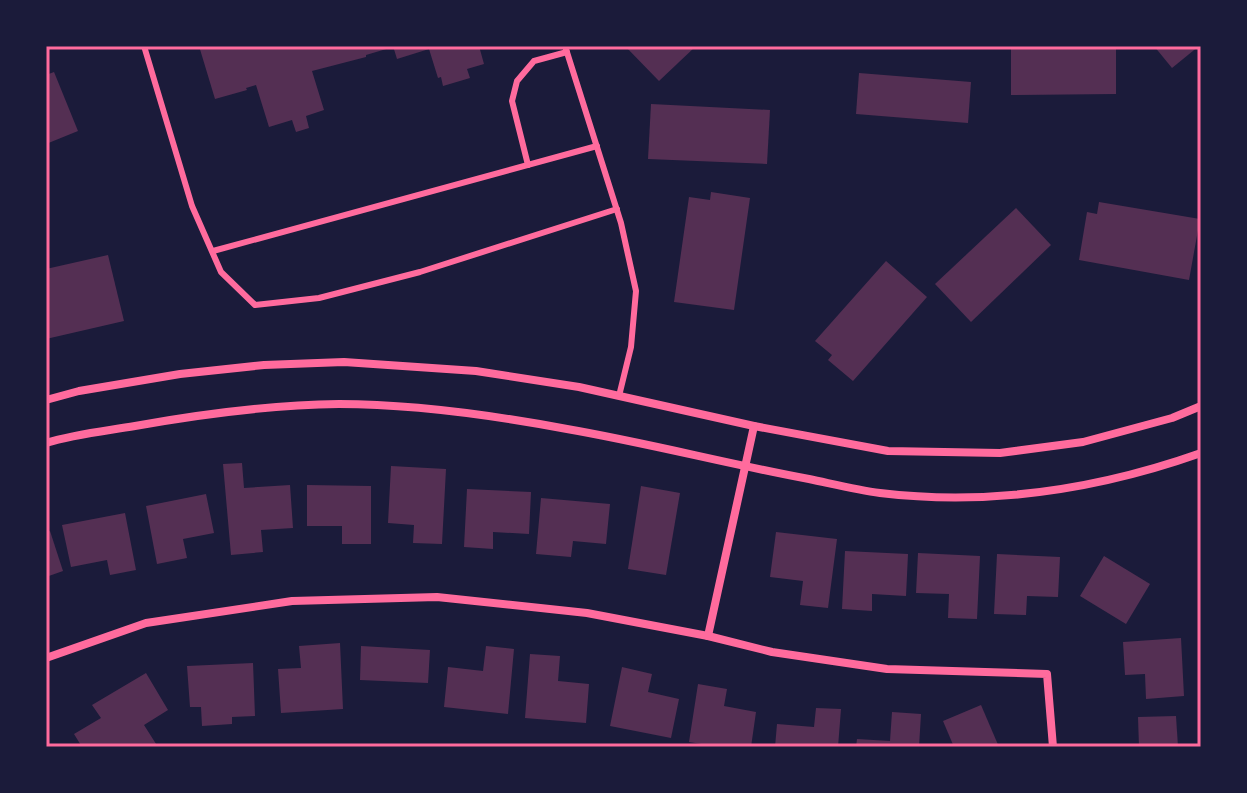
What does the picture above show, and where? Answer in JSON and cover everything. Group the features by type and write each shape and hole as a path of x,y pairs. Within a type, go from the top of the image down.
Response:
{"street":[{"path":"46,400 79,391 180,374 264,365 344,362 476,371 579,387 754,426 888,451 1000,453 1083,442 1172,418 1201,406"},
{"path":"46,443 196,415 338,404 403,407 482,415 568,429 880,493 937,497 994,497 1060,490 1121,478 1201,453"},
{"path":"708,636 754,426"},
{"path":"46,658 146,623 292,601 437,597 587,613 708,636 772,652 887,669 1047,674 1053,747"}],"lane":[{"path":"144,46 192,206 221,272 255,305 319,298 420,272 617,209"},
{"path":"528,165 512,101 517,81 534,61 566,49 617,209 636,291 631,347 619,396"},
{"path":"213,251 597,146"}],"building":[{"path":"199,46 393,47 312,71 324,110 306,116 309,128 296,132 292,120 269,127 256,85 215,99"},
{"path":"393,46 479,46 484,64 467,69 470,78 443,86 429,49 397,59"},
{"path":"625,46 696,46 659,81"},
{"path":"1011,46 1116,46 1116,94 1011,95"},
{"path":"1154,46 1199,46 1172,68"},
{"path":"54,72 78,131 46,144 46,75"},
{"path":"859,73 971,82 968,123 856,114"},
{"path":"651,104 770,110 767,164 648,159"},
{"path":"711,192 750,198 734,310 674,302 689,197 710,200"},
{"path":"1099,202 1200,219 1189,280 1079,260 1087,212 1097,214"},
{"path":"1016,208 1051,245 971,322 935,284"},
{"path":"108,255 124,321 46,339 46,269"},
{"path":"886,261 927,297 853,381 828,360 832,355 815,341"},
{"path":"242,463 244,488 290,485 293,528 261,530 263,552 231,555 223,464"},
{"path":"391,466 446,469 442,544 413,543 414,525 388,523"},
{"path":"307,485 371,486 371,544 342,544 342,526 307,526"},
{"path":"641,486 680,493 666,575 628,569"},
{"path":"467,489 531,492 529,534 493,532 493,549 464,547"},
{"path":"206,494 214,533 183,539 187,558 157,564 146,506"},
{"path":"541,498 610,504 606,544 573,541 571,557 536,554"},
{"path":"125,513 136,570 110,575 107,560 71,567 62,525"},
{"path":"50,531 63,571 46,577 46,532"},
{"path":"776,532 837,539 828,608 800,605 803,581 770,577"},
{"path":"845,551 908,554 906,596 872,594 872,611 842,609"},
{"path":"918,553 980,556 977,619 948,618 949,594 916,593"},
{"path":"997,554 1060,557 1058,597 1027,596 1026,615 994,614"},
{"path":"1104,556 1150,584 1126,624 1080,596"},
{"path":"1181,638 1184,696 1146,699 1145,674 1125,675 1123,642"},
{"path":"340,643 343,709 281,713 278,669 301,668 299,646"},
{"path":"361,646 430,650 428,683 360,680"},
{"path":"486,646 514,649 508,714 444,707 448,667 483,671"},
{"path":"530,654 560,656 558,681 589,684 586,723 525,718"},
{"path":"253,663 255,716 232,717 232,724 202,726 201,707 190,707 187,666"},
{"path":"622,667 652,674 648,692 679,699 671,738 610,726"},
{"path":"146,673 168,710 144,725 158,747 82,747 74,734 101,718 92,705"},
{"path":"698,684 727,689 724,706 756,712 751,747 720,747 689,742"},
{"path":"981,705 999,747 954,747 943,721"},
{"path":"816,708 841,709 838,747 775,747 777,724 814,727"},
{"path":"892,712 921,714 919,747 856,747 857,739 890,741"},
{"path":"1176,716 1178,747 1139,747 1138,717"}]}
